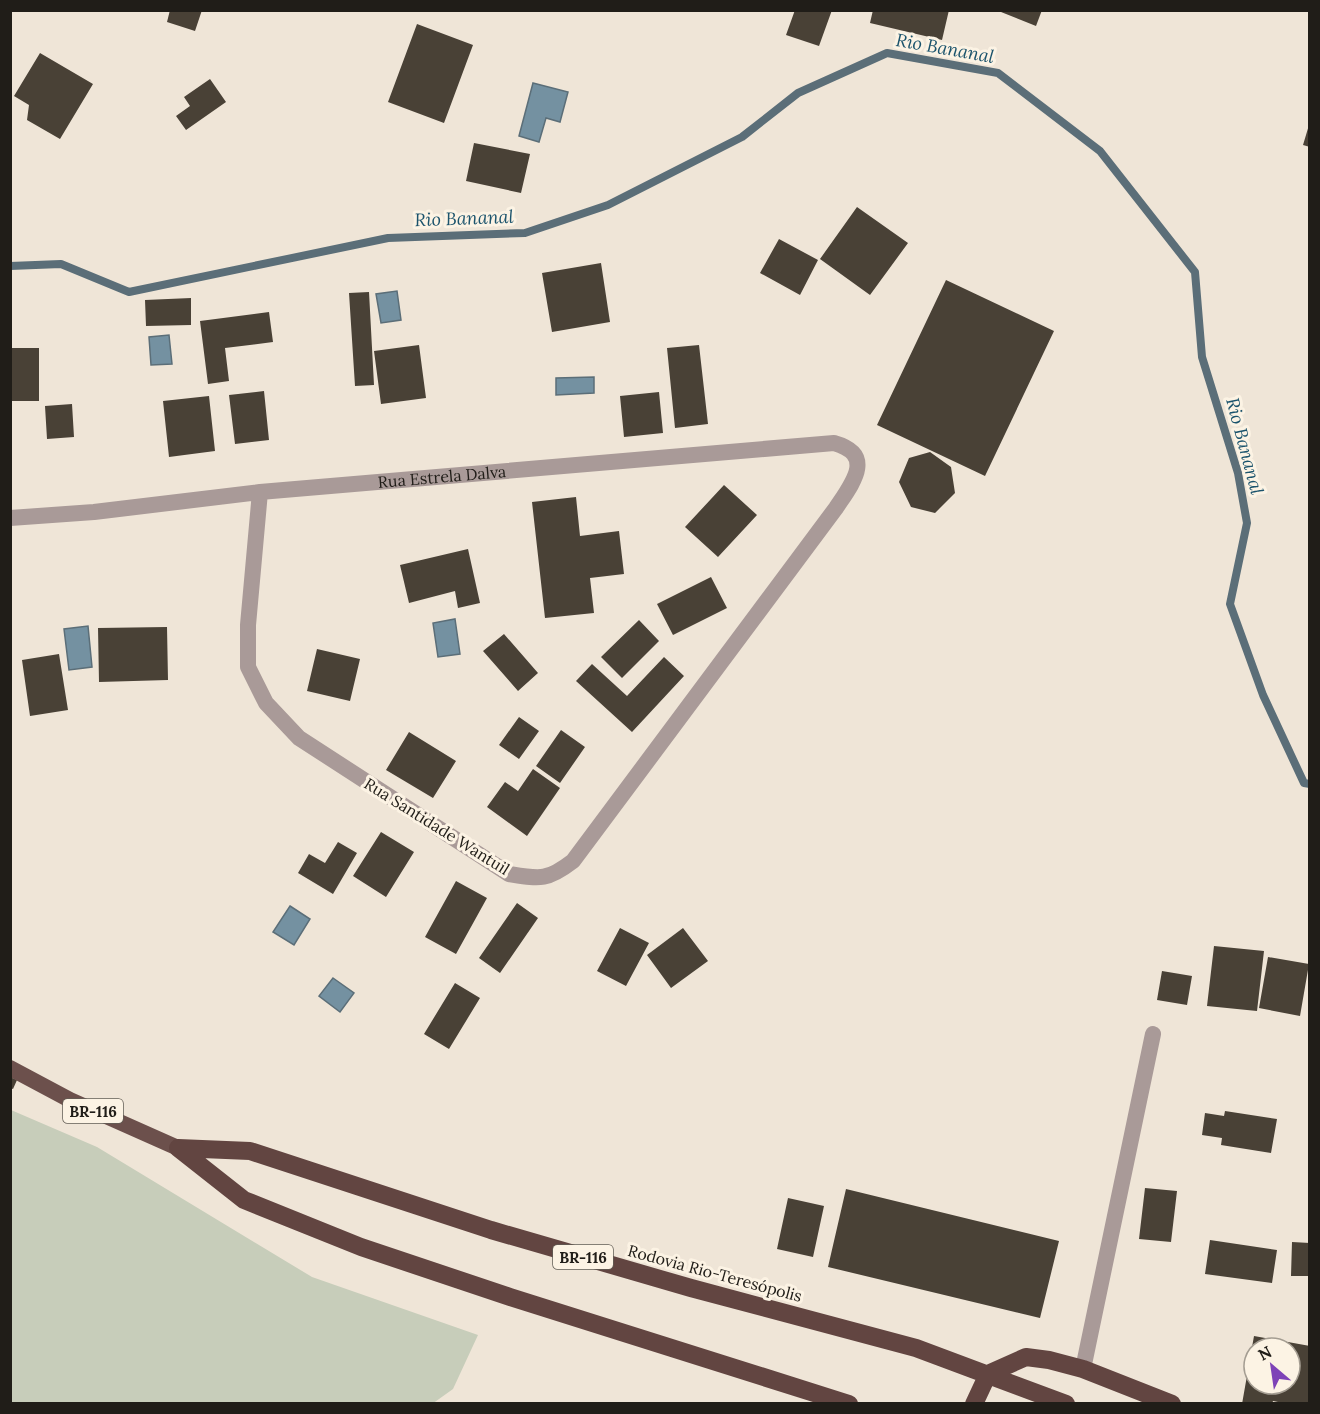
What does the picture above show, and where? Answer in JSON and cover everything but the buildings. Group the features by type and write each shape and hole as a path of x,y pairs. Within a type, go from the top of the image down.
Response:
{"highway":[{"name":"Rodovia Rio-Teresópolis","path":"10,1068 70,1100 178,1148 244,1200 361,1247 510,1297 849,1404"},
{"name":"Rodovia Rio-Teresópolis","path":"178,1148 250,1151 491,1230 691,1288 916,1348 1066,1404"},
{"path":"974,1404 988,1374 1026,1357 1083,1369 1172,1404"}],"street":[{"name":"Rua Estrela Dalva","path":"10,518 94,512 260,492 834,443 848,447 857,458 859,467"},
{"name":"Rua Santidade Wantuil","path":"260,492 248,625 248,667 266,703 299,738 459,842 509,874 538,879 556,874 573,861 836,508 852,484 859,467"},
{"path":"1083,1369 1153,1034"}],"green space":[{"path":"11,1110 97,1147 312,1277 478,1335 453,1389 432,1404 11,1403"}],"water":[{"path":"533,83 568,92 560,122 546,118 539,142 519,136"},
{"path":"397,291 401,320 381,323 376,294"},
{"path":"169,335 172,364 151,365 149,337"},
{"path":"594,377 594,393 556,395 556,378"},
{"path":"455,619 460,654 438,657 433,623"},
{"path":"88,626 92,667 69,670 64,629"},
{"path":"290,906 310,919 294,945 273,932"},
{"path":"333,978 354,993 340,1012 319,996"}],"waterway":[{"name":"Rio Bananal","path":"10,266 61,264 129,292 388,238 525,233 608,205 742,137 798,93 887,53 998,73 1100,151 1195,272 1202,357 1238,473 1247,523 1230,604 1263,695 1304,783 1310,784"}]}
